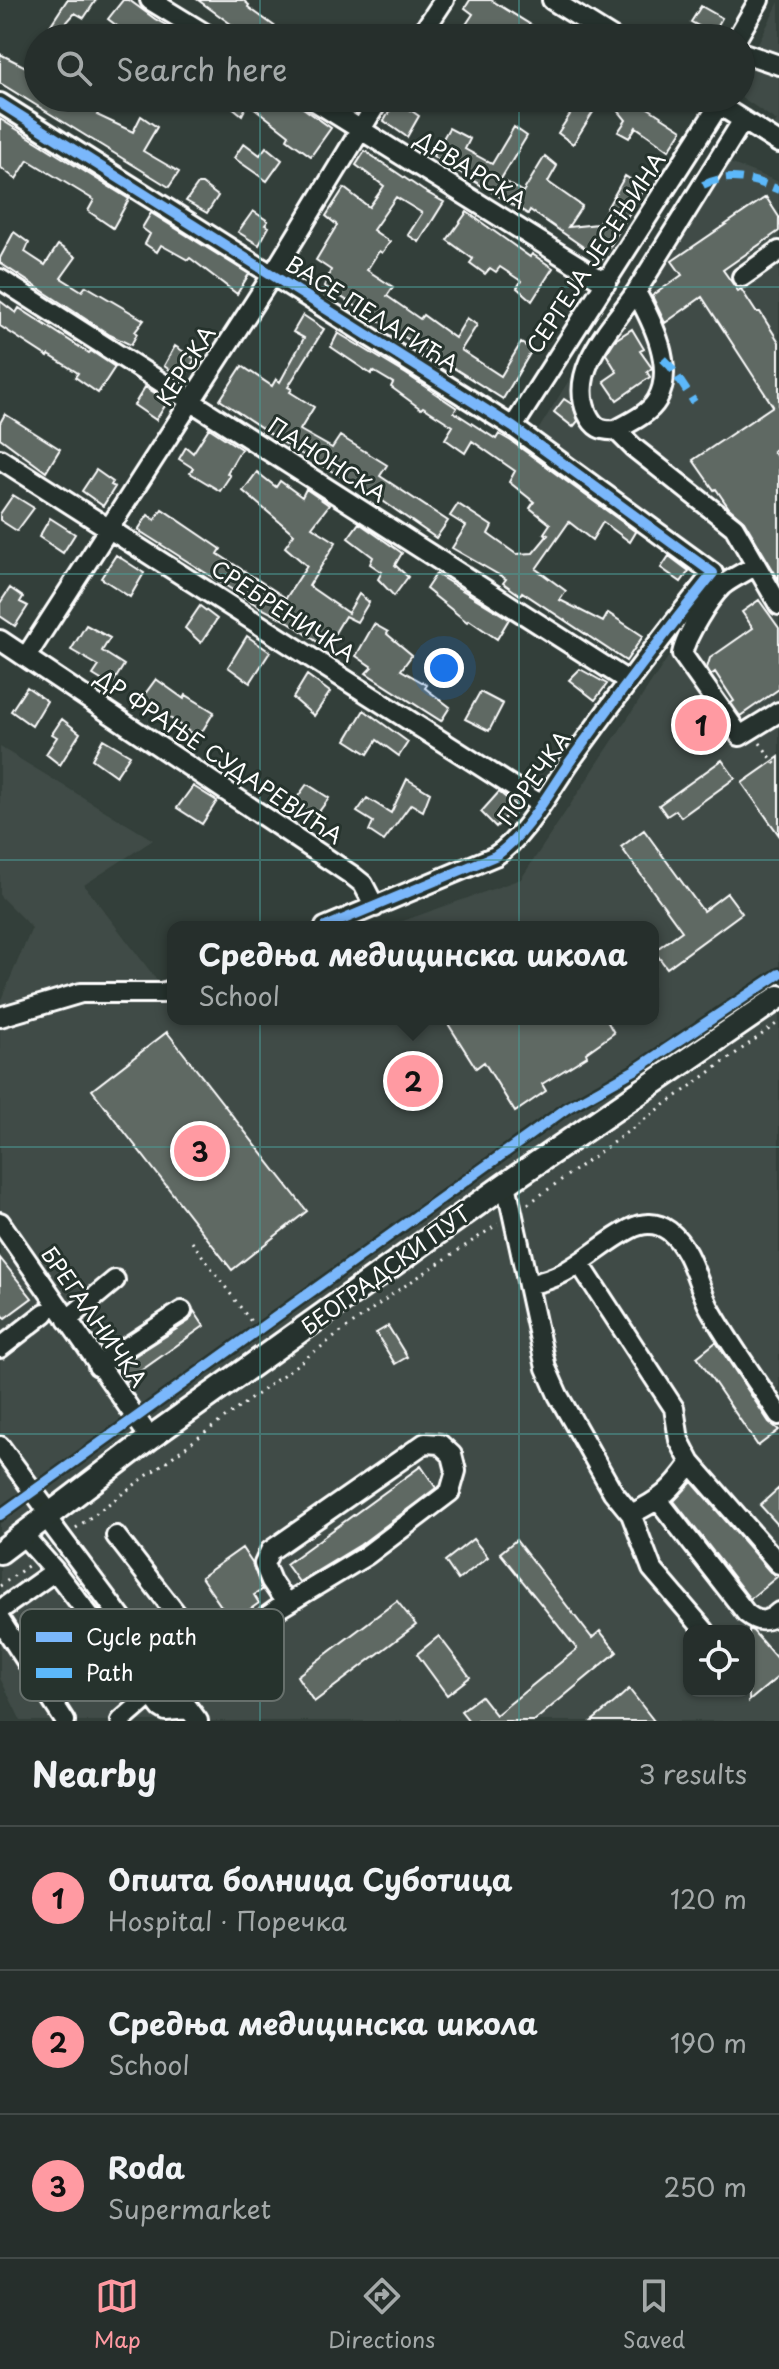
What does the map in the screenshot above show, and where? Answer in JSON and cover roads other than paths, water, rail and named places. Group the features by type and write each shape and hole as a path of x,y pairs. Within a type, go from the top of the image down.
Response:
{"main road":[{"name":"БЕОГРАДСКИ ПУТ","path":"0,1552 150,1438 506,1184 779,997"}],"street":[{"path":"150,0 189,24"},
{"path":"428,24 444,0"},
{"path":"552,0 591,24"},
{"path":"745,24 759,0"},
{"path":"755,57 779,65"},
{"name":"ВАСЕ ПЕЛАГИЋА","path":"0,103 513,427 713,573"},
{"name":"ДРВАРСКА","path":"333,112 606,283"},
{"name":"КЕРСКА","path":"26,657 192,402 371,112"},
{"name":"СЕРГЕЈА ЈЕСЕЊИНА","path":"513,427 606,283 707,112"},
{"path":"730,112 779,143"},
{"path":"636,292 656,333 663,359 658,400 616,430 602,431 595,426 584,405 581,388 584,374 599,343 636,292 743,120"},
{"path":"742,277 779,251"},
{"name":"ПАНОНСКА","path":"0,279 628,681"},
{"path":"616,430 734,527 779,605"},
{"name":"СРЕБРЕНИЧКА","path":"0,459 540,804"},
{"path":"756,565 722,586 691,633 682,654 740,736 779,712"},
{"name":"ПОРЕЧКА","path":"340,921 495,856 517,840 628,681 713,573"},
{"name":"ДР ФРАЊЕ СУДАРЕВИЋА","path":"0,640 353,876 363,884 375,907"},
{"path":"0,1017 81,993 167,992"},
{"path":"506,1184 546,1368 613,1492 631,1514 652,1569 700,1625"},
{"name":"БРЕГАЛНИЧКА","path":"0,1222 150,1438"},
{"path":"529,1284 544,1282 580,1264 641,1224 650,1223 668,1230 678,1240 690,1262 710,1308 779,1415"},
{"path":"580,1264 674,1408 679,1440 691,1463 779,1564"},
{"path":"67,1320 115,1280"},
{"path":"98,1366 182,1311"},
{"path":"0,1348 45,1313"},
{"path":"277,1609 367,1555 450,1492 456,1471 452,1455 440,1444 425,1443 270,1551 264,1564 286,1603"},
{"path":"0,1446 115,1609"},
{"path":"631,1514 659,1501 691,1463"},
{"path":"659,1501 746,1613 760,1621 767,1621 779,1612"},
{"path":"23,1535 84,1609"},
{"path":"116,1536 173,1609"},
{"path":"0,1610 55,1571"},
{"path":"0,1620 20,1651"},
{"path":"52,1701 65,1721"},
{"path":"121,1721 144,1701"},
{"path":"157,1701 166,1711 194,1715"}],"place":[{"name":"Општа болница Суботица","path":"701,725"},
{"name":"Средња медицинска школа","path":"413,1081"},
{"name":"Roda","path":"200,1151"}]}
